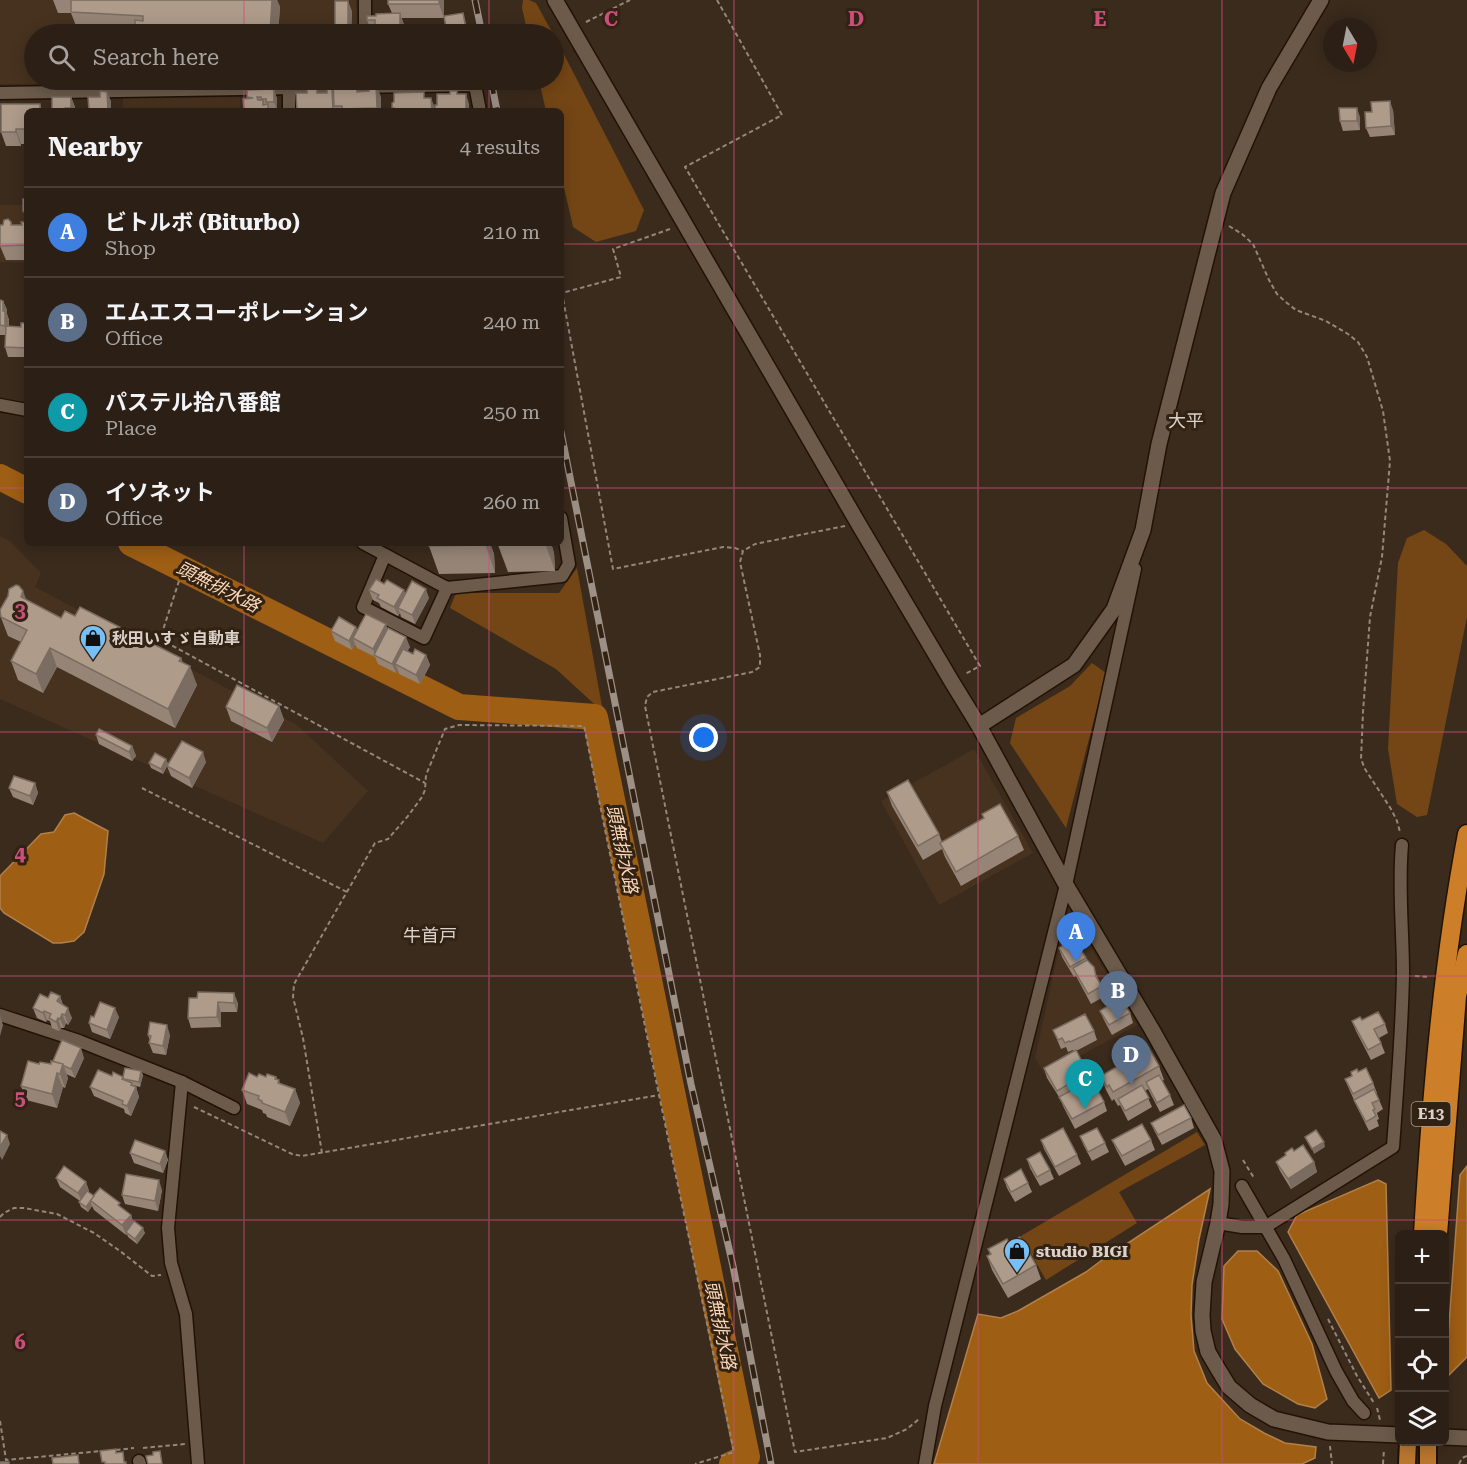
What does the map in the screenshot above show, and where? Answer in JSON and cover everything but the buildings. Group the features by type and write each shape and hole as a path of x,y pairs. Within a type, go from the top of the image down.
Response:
{"highway":[{"name":"E13","path":"1423,1230 1435,1069 1447,963 1467,834"},
{"name":"E13","path":"1438,1230 1457,996 1467,954"},
{"path":"1407,1464 1408,1446"},
{"path":"1428,1446 1428,1464"}],"street":[{"path":"365,0 365,24"},
{"path":"555,0 858,523 979,726 1066,885 1214,1140 1222,1171 1218,1223 1204,1282 1202,1316 1208,1352 1229,1387 1250,1406 1274,1419 1328,1432 1395,1435"},
{"path":"925,1464 935,1406 1066,885 1143,530 1159,444 1223,193 1269,88 1321,0"},
{"path":"0,93 144,90"},
{"path":"288,108 289,90"},
{"path":"476,90 479,108"},
{"path":"0,405 24,409"},
{"path":"979,726 1074,665 1114,609 1143,530"},
{"path":"368,546 447,588 562,576 568,564 564,538"},
{"path":"385,555 363,607 424,639 447,588"},
{"path":"1218,1223 1242,1227 1265,1227 1394,1148 1402,975 1400,867 1402,845"},
{"path":"0,1015 79,1041 182,1082 234,1108"},
{"path":"182,1082 168,1228 171,1263 186,1314 198,1464"},
{"path":"1242,1186 1284,1259 1336,1371 1353,1401 1364,1413"},
{"path":"1449,1437 1467,1438"}],"path":[{"path":"572,29 630,0"},
{"path":"717,0 782,115 685,167 980,666 952,682"},
{"path":"1217,218 1253,244 1277,294 1287,303 1326,321 1358,342 1366,357 1383,411 1390,461 1382,557 1370,617 1361,759 1397,821 1402,845"},
{"path":"564,292 621,277 613,249 685,224"},
{"path":"564,304 613,569 723,547 742,551"},
{"path":"742,551 755,544 858,523"},
{"path":"742,551 740,562 760,655 760,667 752,672 653,692 647,697 645,706 795,1452 887,1438 907,1429 935,1406"},
{"path":"179,581 160,639 425,783"},
{"path":"322,1153 303,1038 293,998 294,984 375,843 388,839 422,797 426,775 445,729 459,725 584,726 734,1452 695,1464"},
{"path":"142,788 347,892"},
{"path":"180,1101 292,1154 302,1156 659,1095"},
{"path":"0,1217 14,1208 57,1215 94,1233 152,1276 174,1273"},
{"path":"0,1421 6,1460 101,1451"},
{"path":"113,1450 196,1443"},
{"path":"1459,1464 1462,1458 1467,1456"},
{"path":"1327,1464 1331,1462 1332,1464"}],"shaded area":[{"path":"0,0 356,0 357,24 24,24 24,84 0,84"},
{"path":"523,0 536,3 548,24 526,24 522,8"},
{"path":"564,54 644,210 636,231 596,242 573,227 564,187 564,108 545,108 541,90 564,90"},
{"path":"240,97 240,108 123,108 123,98"},
{"path":"0,205 24,205 24,262 0,262"},
{"path":"1424,530 1446,544 1467,566 1467,617 1427,815 1417,817 1397,804 1388,749 1398,563 1407,538"},
{"path":"0,536 10,541 41,573 35,587 297,725 368,791 323,843 0,699"},
{"path":"577,568 603,712 556,669 450,608 456,593 559,593"},
{"path":"1092,663 1106,673 1066,828 1010,743 1016,718 1070,686"},
{"path":"974,749 1033,853 939,905 881,801"},
{"path":"74,813 108,831 104,874 84,932 74,941 53,943 4,913 0,908 0,876 41,834 54,832 65,815"},
{"path":"1077,924 1137,1025 1045,1075 1035,1058 1063,931"},
{"path":"1197,1132 1205,1145 1119,1192 1137,1223 1046,1280 1021,1236"},
{"path":"1467,1166 1467,1357 1449,1375 1449,1325 1460,1175"},
{"path":"1378,1180 1386,1184 1391,1390 1379,1398 1288,1232 1297,1215"},
{"path":"1210,1189 1192,1285 1191,1315 1194,1351 1207,1383 1240,1419 1285,1443 1316,1447 1315,1458 1302,1464 934,1464 978,1314 1001,1318 1018,1311 1086,1272"},
{"path":"1238,1251 1257,1251 1278,1271 1312,1344 1327,1399 1315,1408 1298,1404 1263,1384 1235,1349 1222,1319 1224,1266"}],"waterway":[{"name":"頭無排水路","path":"0,477 24,489"},
{"name":"頭無排水路","path":"137,546 459,707 595,717 747,1457 732,1464"}],"railway":[{"path":"475,0 480,24"},
{"path":"493,90 496,108"},
{"path":"564,447 691,1084 733,1266 771,1464"}],"place":[{"name":"秋田いすゞ自動車","path":"93,661"},
{"name":"ビトルボ (Biturbo)","path":"1076,962"},
{"name":"エムエスコーポレーション","path":"1118,1021"},
{"name":"イソネット","path":"1131,1085"},
{"name":"パステル拾八番館","path":"1085,1109"},
{"name":"studio BIGI","path":"1017,1274"}],"district":[{"name":"大平","path":"1186,421"},
{"name":"牛首戸","path":"430,936"}]}
